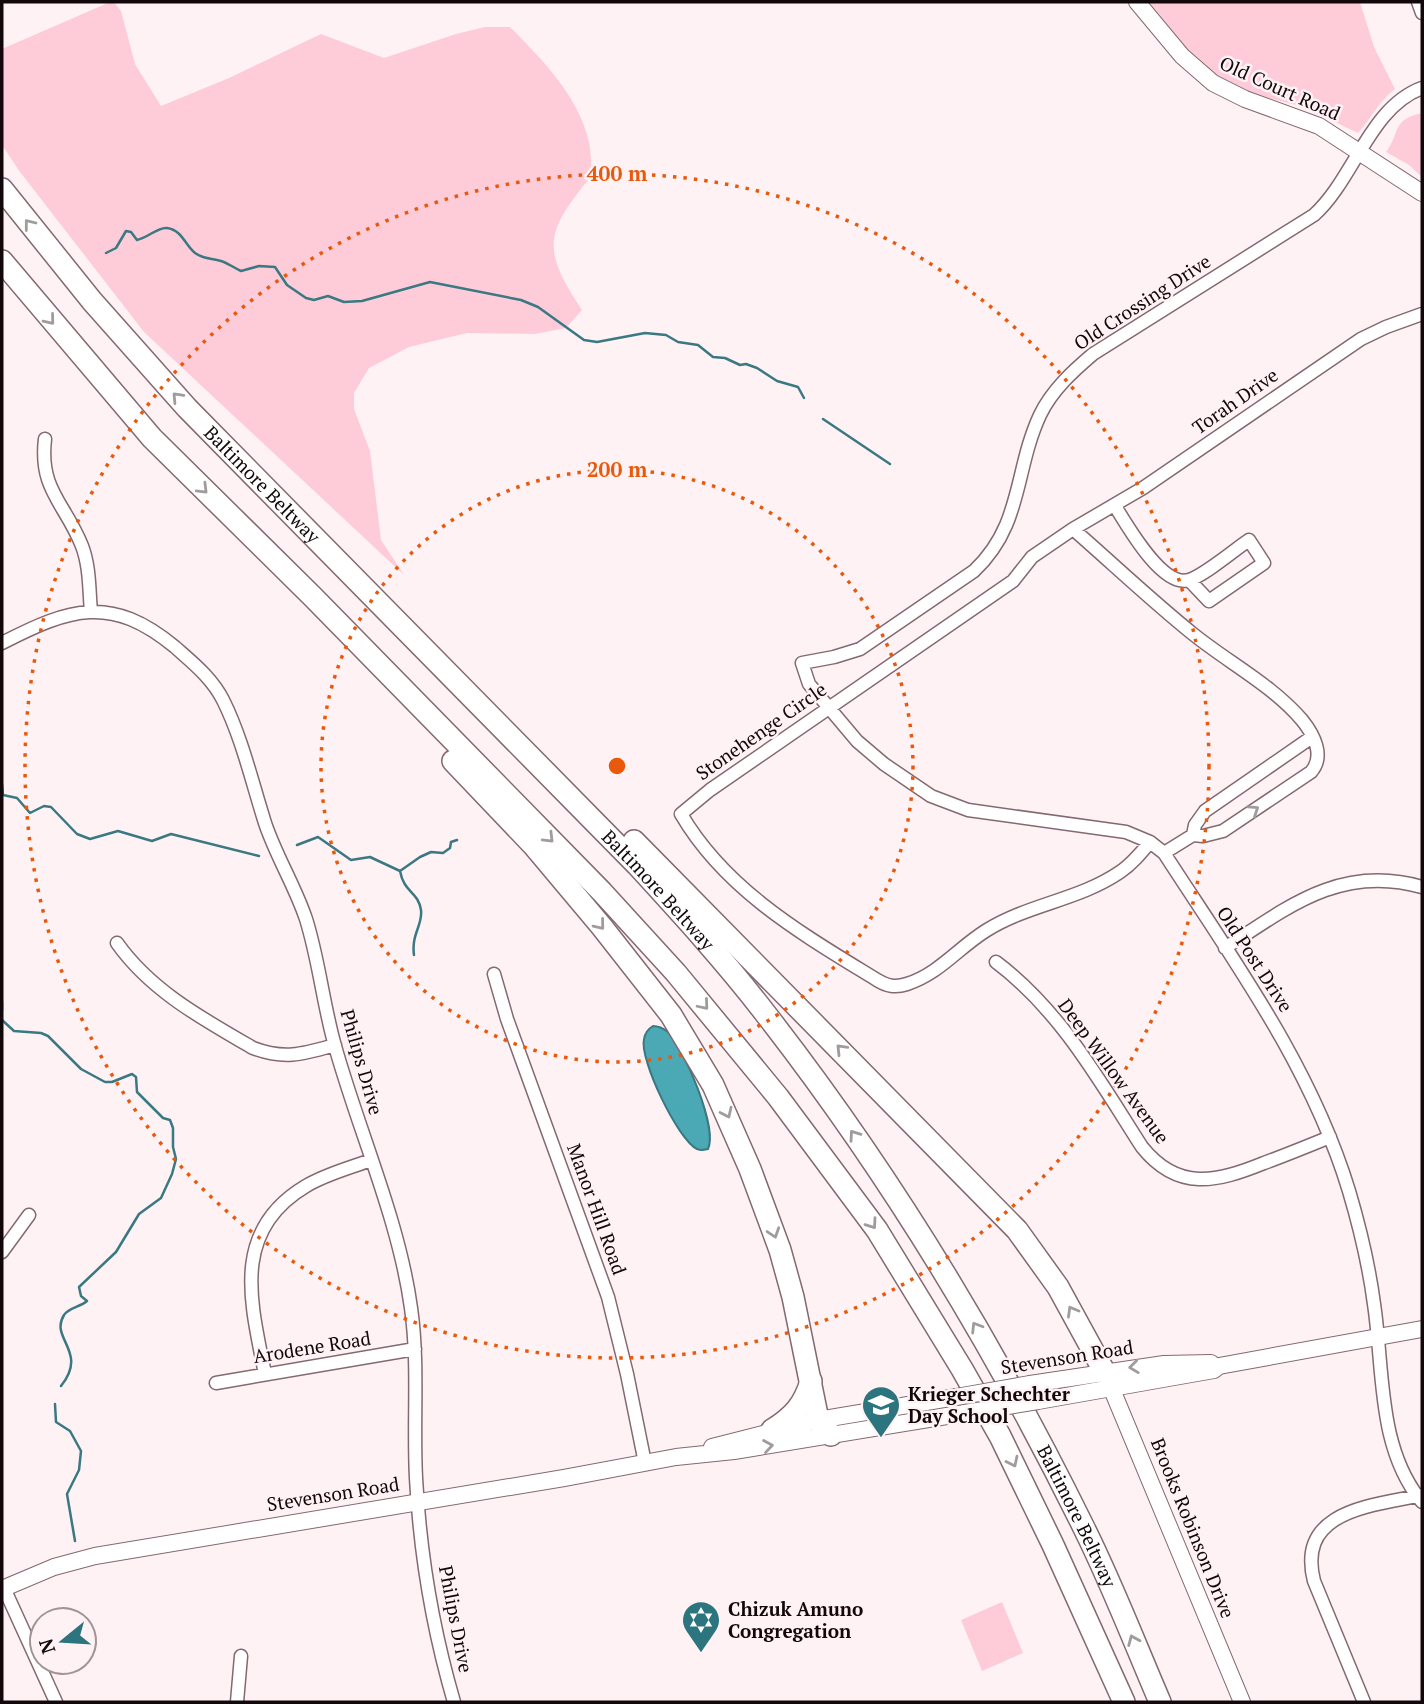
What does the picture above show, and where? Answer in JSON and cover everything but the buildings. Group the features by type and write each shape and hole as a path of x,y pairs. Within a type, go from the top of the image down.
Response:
{"highway":[{"name":"Baltimore Beltway","path":"2,189 145,362 310,534 637,865 708,943 765,1013 846,1123 904,1210 995,1358 1085,1530 1160,1702"},
{"name":"Baltimore Beltway","path":"2,261 152,438 313,597 611,902 732,1038 877,1230 919,1297 1000,1436 1054,1545 1124,1702"},
{"path":"310,534 330,546 576,784 1017,1230 1059,1287 1107,1379"},
{"path":"313,597 459,767 534,846 574,893 656,995 689,1042 732,1124 766,1209 793,1297 811,1381 825,1427"},
{"path":"772,1430 790,1418 801,1406 811,1381"}],"main road":[{"name":"Old Court Road","path":"1137,2 1182,56 1213,83 1245,99 1319,126 1422,192"},
{"name":"Stevenson Road","path":"2,1587 75,1560 645,1463 772,1430 965,1413 1038,1401 1164,1364 1214,1362 1219,1366 1422,1329"},
{"name":"Stevenson Road","path":"676,1457 734,1451 956,1397 1030,1384 1107,1379"},
{"name":"Brooks Robinson Drive","path":"1107,1379 1242,1702"}],"street":[{"path":"1418,2 1422,13"},
{"name":"Old Crossing Drive","path":"802,663 860,649 985,561 1004,533 1034,428 1041,412 1064,380 1093,354 1314,215 1337,190 1393,106 1411,92 1422,88"},
{"name":"Torah Drive","path":"1073,529 1115,506 1341,352 1374,332 1422,314"},
{"path":"45,439 45,475 73,527 88,565 90,612"},
{"path":"1115,506 1142,548 1173,579 1189,580 1249,540 1264,563 1209,601 1189,580"},
{"path":"1073,529 1194,635 1289,707 1302,721 1319,754 1316,766 1311,772 1223,831 1203,836 1193,835 1164,853"},
{"name":"Stonehenge Circle","path":"1073,529 1032,557 1013,581 710,790 681,814 700,843 759,903 886,986 896,987 923,978 988,930 1020,914 1104,882 1136,859 1150,842"},
{"name":"Philips Drive","path":"2,643 56,617 90,612 111,614 139,623 158,633 201,670 221,696 237,733 272,841 305,915 334,1045 404,1267 415,1349 418,1501 436,1625 454,1702"},
{"name":"Old Post Drive","path":"802,663 808,684 827,708 858,741 915,787 948,804 990,813 1126,832 1150,842 1164,853 1284,1041 1312,1094 1330,1137 1359,1228 1374,1305 1393,1446 1399,1465 1421,1497"},
{"path":"1193,835 1198,819 1205,811 1312,737"},
{"path":"1225,948 1299,900 1319,891 1356,881 1375,880 1422,887"},
{"path":"117,943 130,962 162,991 253,1048 279,1056 291,1056 334,1045"},
{"name":"Deep Willow Avenue","path":"996,962 1051,1012 1080,1051 1142,1147 1151,1158 1173,1173 1200,1180 1227,1177 1330,1137"},
{"name":"Manor Hill Road","path":"494,974 507,1019 608,1297 645,1463"},
{"path":"265,1374 252,1307 250,1278 251,1265 262,1232 279,1208 307,1185 371,1160"},
{"path":"2,1252 29,1215"},
{"name":"Arodene Road","path":"216,1383 415,1349"},
{"path":"1364,1702 1314,1581 1311,1559 1317,1536 1333,1519 1344,1514 1421,1497"},
{"path":"2,1587 56,1702"},
{"path":"237,1702 241,1656"}],"shaded area":[{"path":"114,2 121,11 135,64 161,106 229,78 321,34 384,58 456,34 485,27 510,27 558,80 577,110 589,142 592,175 565,211 554,240 559,270 582,310 566,328 535,334 467,333 409,347 369,368 354,393 354,409 370,451 381,540 404,575 144,332 2,145 2,49"},
{"path":"1145,2 1360,2 1374,47 1395,89 1358,133 1303,107 1238,90 1215,76 1197,61"},
{"path":"1422,113 1422,177 1409,165 1386,152 1401,123"},
{"path":"1002,1602 1023,1653 982,1671 961,1620"}],"water":[{"path":"653,1026 668,1032 690,1071 708,1124 708,1149 699,1150 689,1143 662,1098 644,1049 645,1035"}],"waterway":[{"path":"106,253 116,248 126,231 131,232 137,240 167,228 176,232 192,250 205,258 224,262 241,271 259,266 275,267 287,285 306,298 314,300 328,296 344,302 362,301 430,282 521,300 538,307 584,340 597,342 645,333 666,335 678,342 698,345 713,357 757,368 777,381 798,387 804,398"},
{"path":"823,419 890,464"},
{"path":"2,784 3,795 17,798 30,813 44,806 51,807 77,834 90,839 118,831 152,841 171,834 259,856"},
{"path":"297,845 318,837 351,860 370,857 400,871"},
{"path":"400,871 431,852 443,853 450,848 451,842 457,840"},
{"path":"400,871 421,910 414,941 414,955"},
{"path":"2,1002 2,1010"},
{"path":"2,1020 14,1031 48,1036 81,1069 105,1082 132,1074 136,1077 137,1092 163,1118 170,1120 173,1128 176,1159 161,1198 139,1214 116,1252 79,1287 81,1296 87,1301 64,1315 61,1331 71,1364 69,1374 61,1386"},
{"path":"55,1404 56,1422 70,1431 81,1451 79,1470 67,1494 75,1541"}],"place":[{"name":"Krieger Schechter Day School","path":"881,1439"},
{"name":"Chizuk Amuno Congregation","path":"701,1654"}]}
